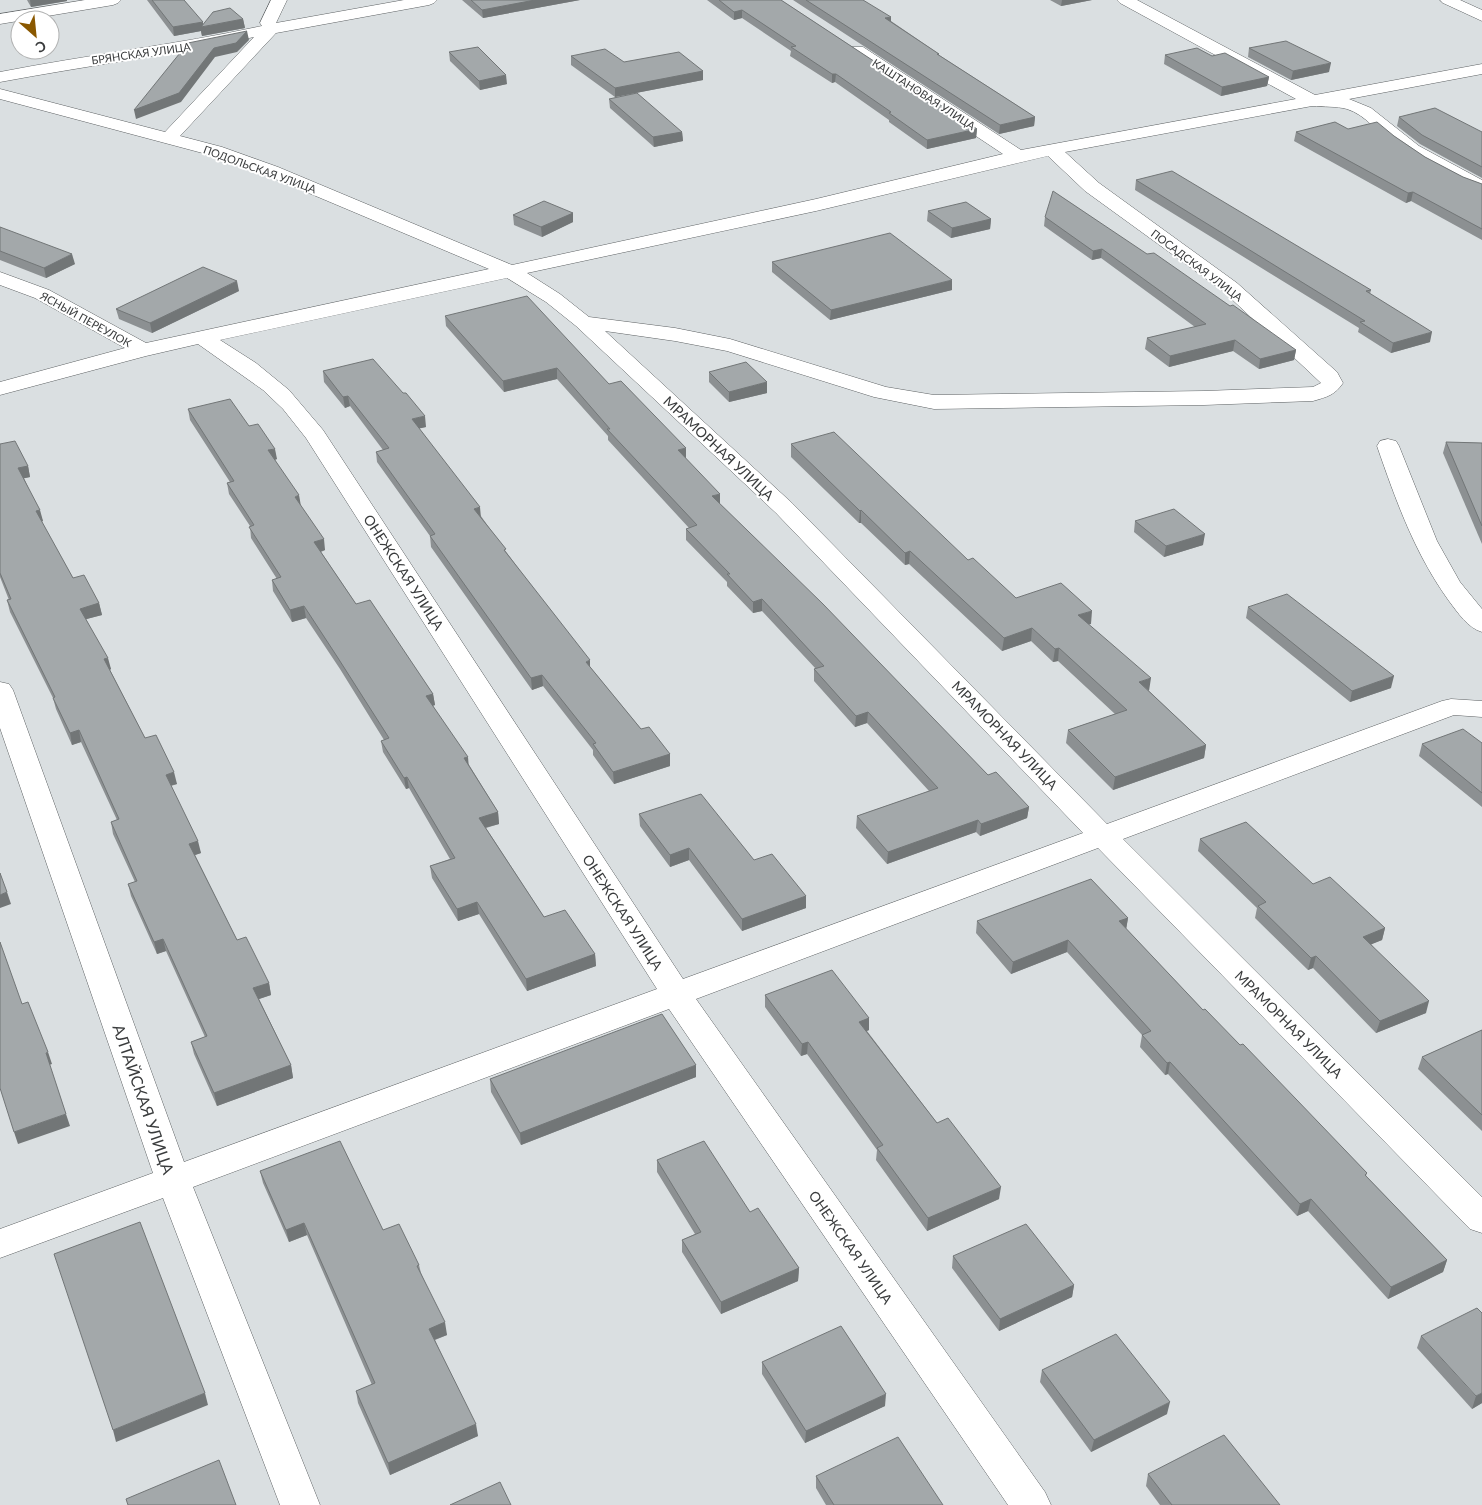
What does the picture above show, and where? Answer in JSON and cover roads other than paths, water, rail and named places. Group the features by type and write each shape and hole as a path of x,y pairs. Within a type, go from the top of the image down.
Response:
{"street":[{"path":"0,19 113,0"},
{"path":"169,138 271,29 268,23 279,0"},
{"name":"БРЯНСКАЯ УЛИЦА","path":"0,77 62,65 191,46 271,29 430,0"},
{"path":"1125,0 1313,101 1345,104 1359,108 1377,120 1386,131 1403,144 1482,187"},
{"path":"1448,0 1482,16"},
{"name":"КАШТАНОВАЯ УЛИЦА","path":"846,43 1018,156"},
{"path":"0,389 143,350 816,205 1018,156 1482,69"},
{"name":"ПОДОЛЬСКАЯ УЛИЦА","path":"0,94 216,151 272,171 510,271"},
{"name":"ПОСАДСКАЯ УЛИЦА","path":"584,322 664,332 730,345 869,389 906,399 934,402 1204,398 1313,394 1330,388 1332,383 1329,377 1230,287 1092,186 1051,150"},
{"name":"МРАМОРНАЯ УЛИЦА","path":"510,271 553,298 584,322 784,508 1102,835 1482,1219"},
{"name":"ЯСНЫЙ ПЕРЕУЛОК","path":"0,278 42,294 143,350"},
{"name":"ОНЕЖСКАЯ УЛИЦА","path":"201,337 245,365 271,386 291,404 315,435 676,994 1031,1505"},
{"path":"1388,446 1421,535 1440,569 1472,614 1482,624"},
{"name":"АЛТАЙСКАЯ УЛИЦА","path":"0,690 173,1180 300,1505"},
{"path":"0,1244 1451,707 1482,709"}]}
